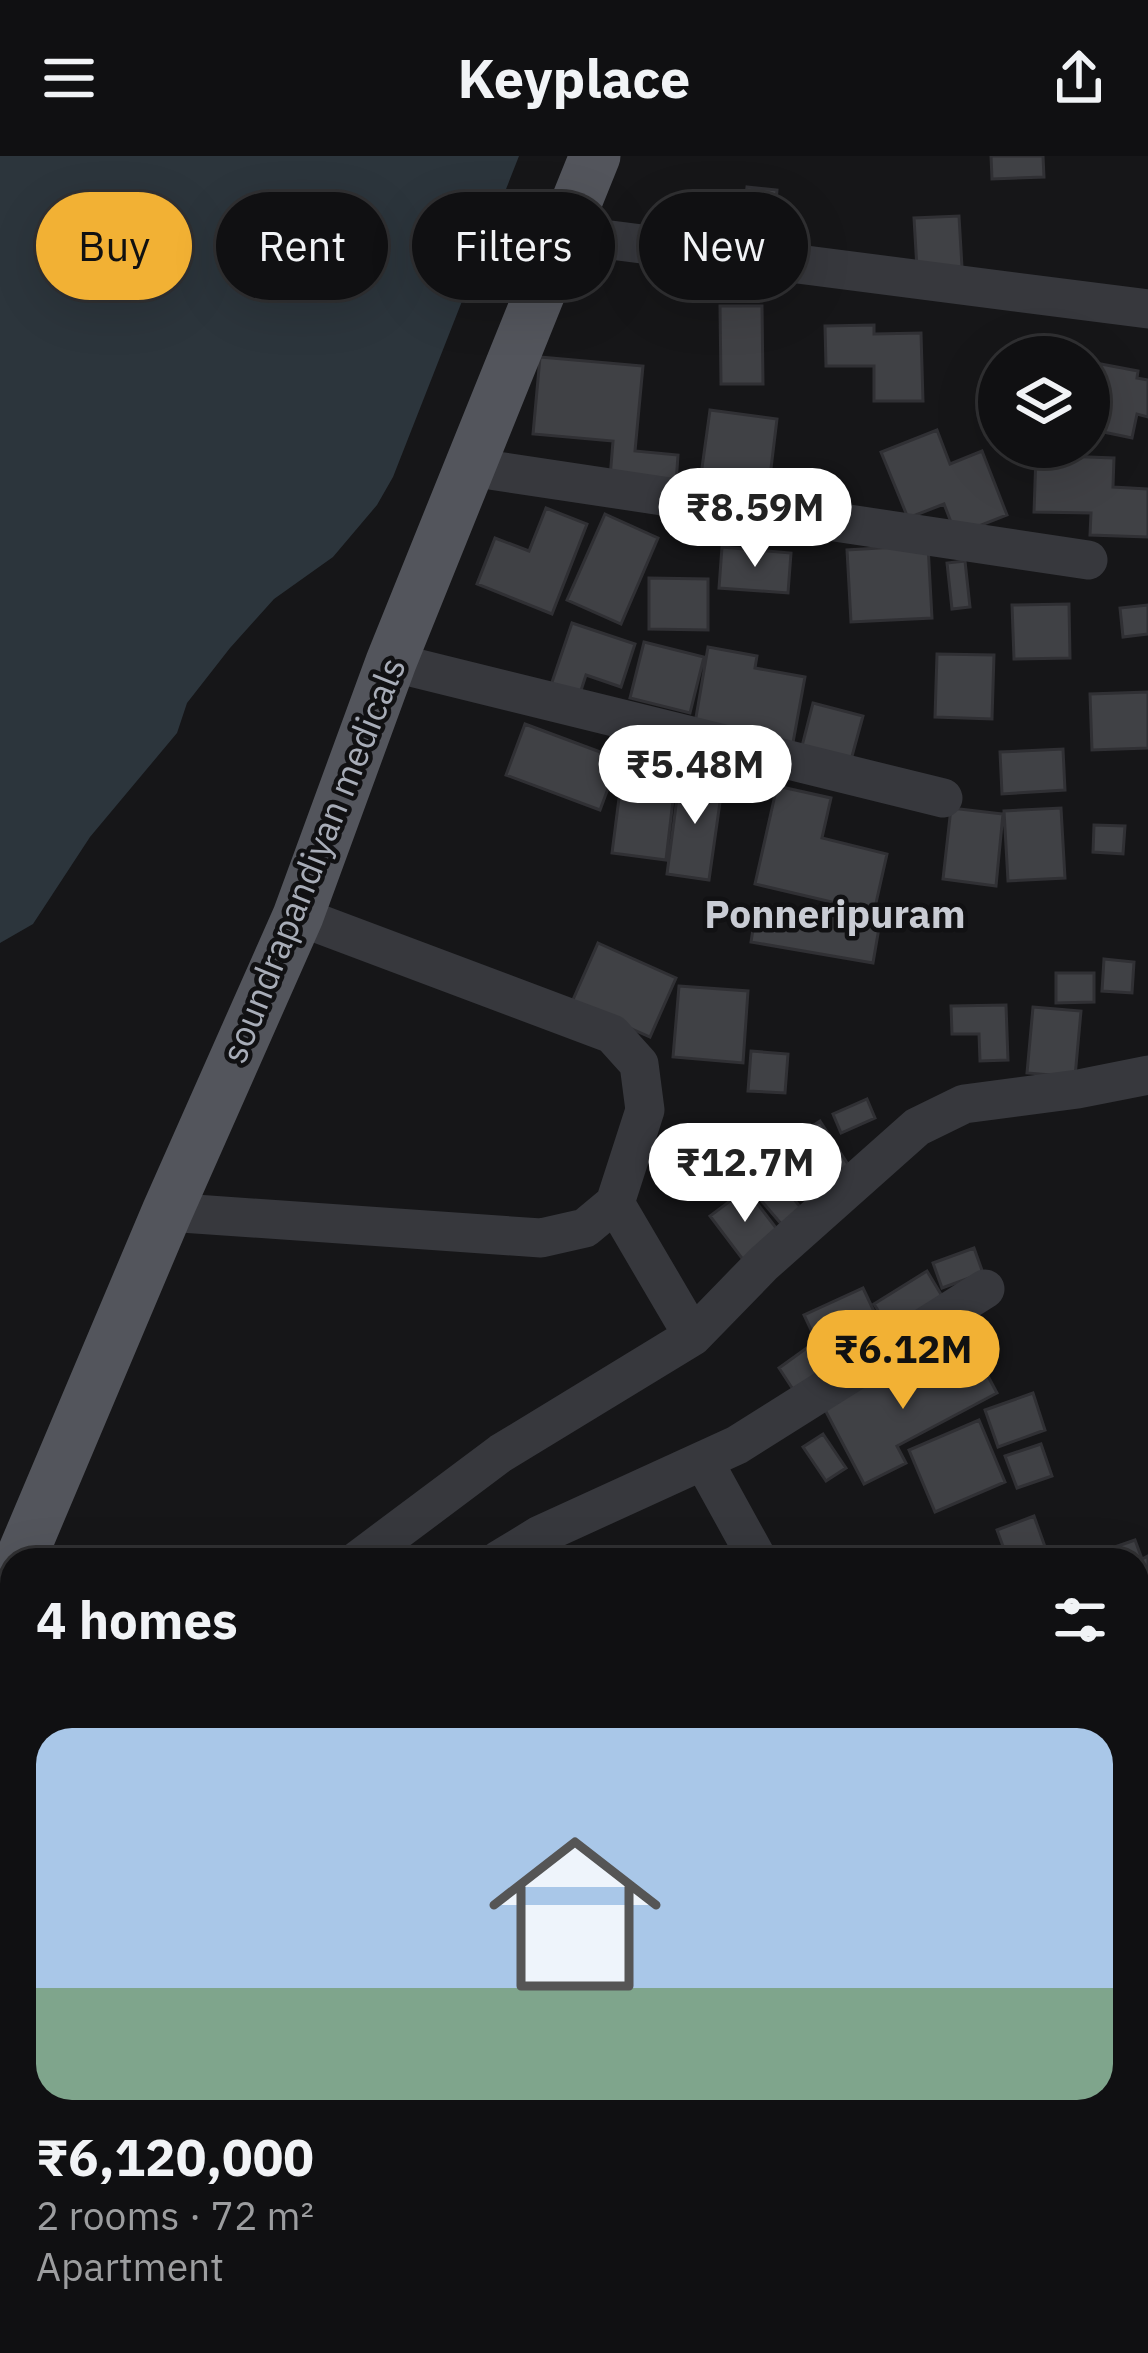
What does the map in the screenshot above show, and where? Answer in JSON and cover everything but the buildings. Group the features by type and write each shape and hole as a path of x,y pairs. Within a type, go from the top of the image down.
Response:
{"main road":[{"name":"soundrapandiyan medicals","path":"581,192 595,156"},
{"name":"soundrapandiyan medicals","path":"25,1548 298,916 391,662 537,300"}],"street":[{"path":"615,241 1148,309"},
{"path":"470,467 1088,560"},
{"path":"391,662 943,798"},
{"path":"167,1212 541,1238 585,1228 615,1203 645,1110 639,1064 612,1034 298,916"},
{"path":"374,1548 501,1453 693,1336 763,1264 917,1127 964,1104 1148,1075"},
{"path":"615,1203 693,1336"},
{"path":"519,1548 737,1444 986,1289"},
{"path":"704,1462 751,1548"}],"shaded area":[{"path":"0,156 519,156 505,192 412,192 412,300 462,300 393,477 377,505 333,557 274,599 230,648 187,703 177,733 90,837 33,924 0,943"}],"district":[{"name":"Ponneripuram","path":"835,914"}]}
